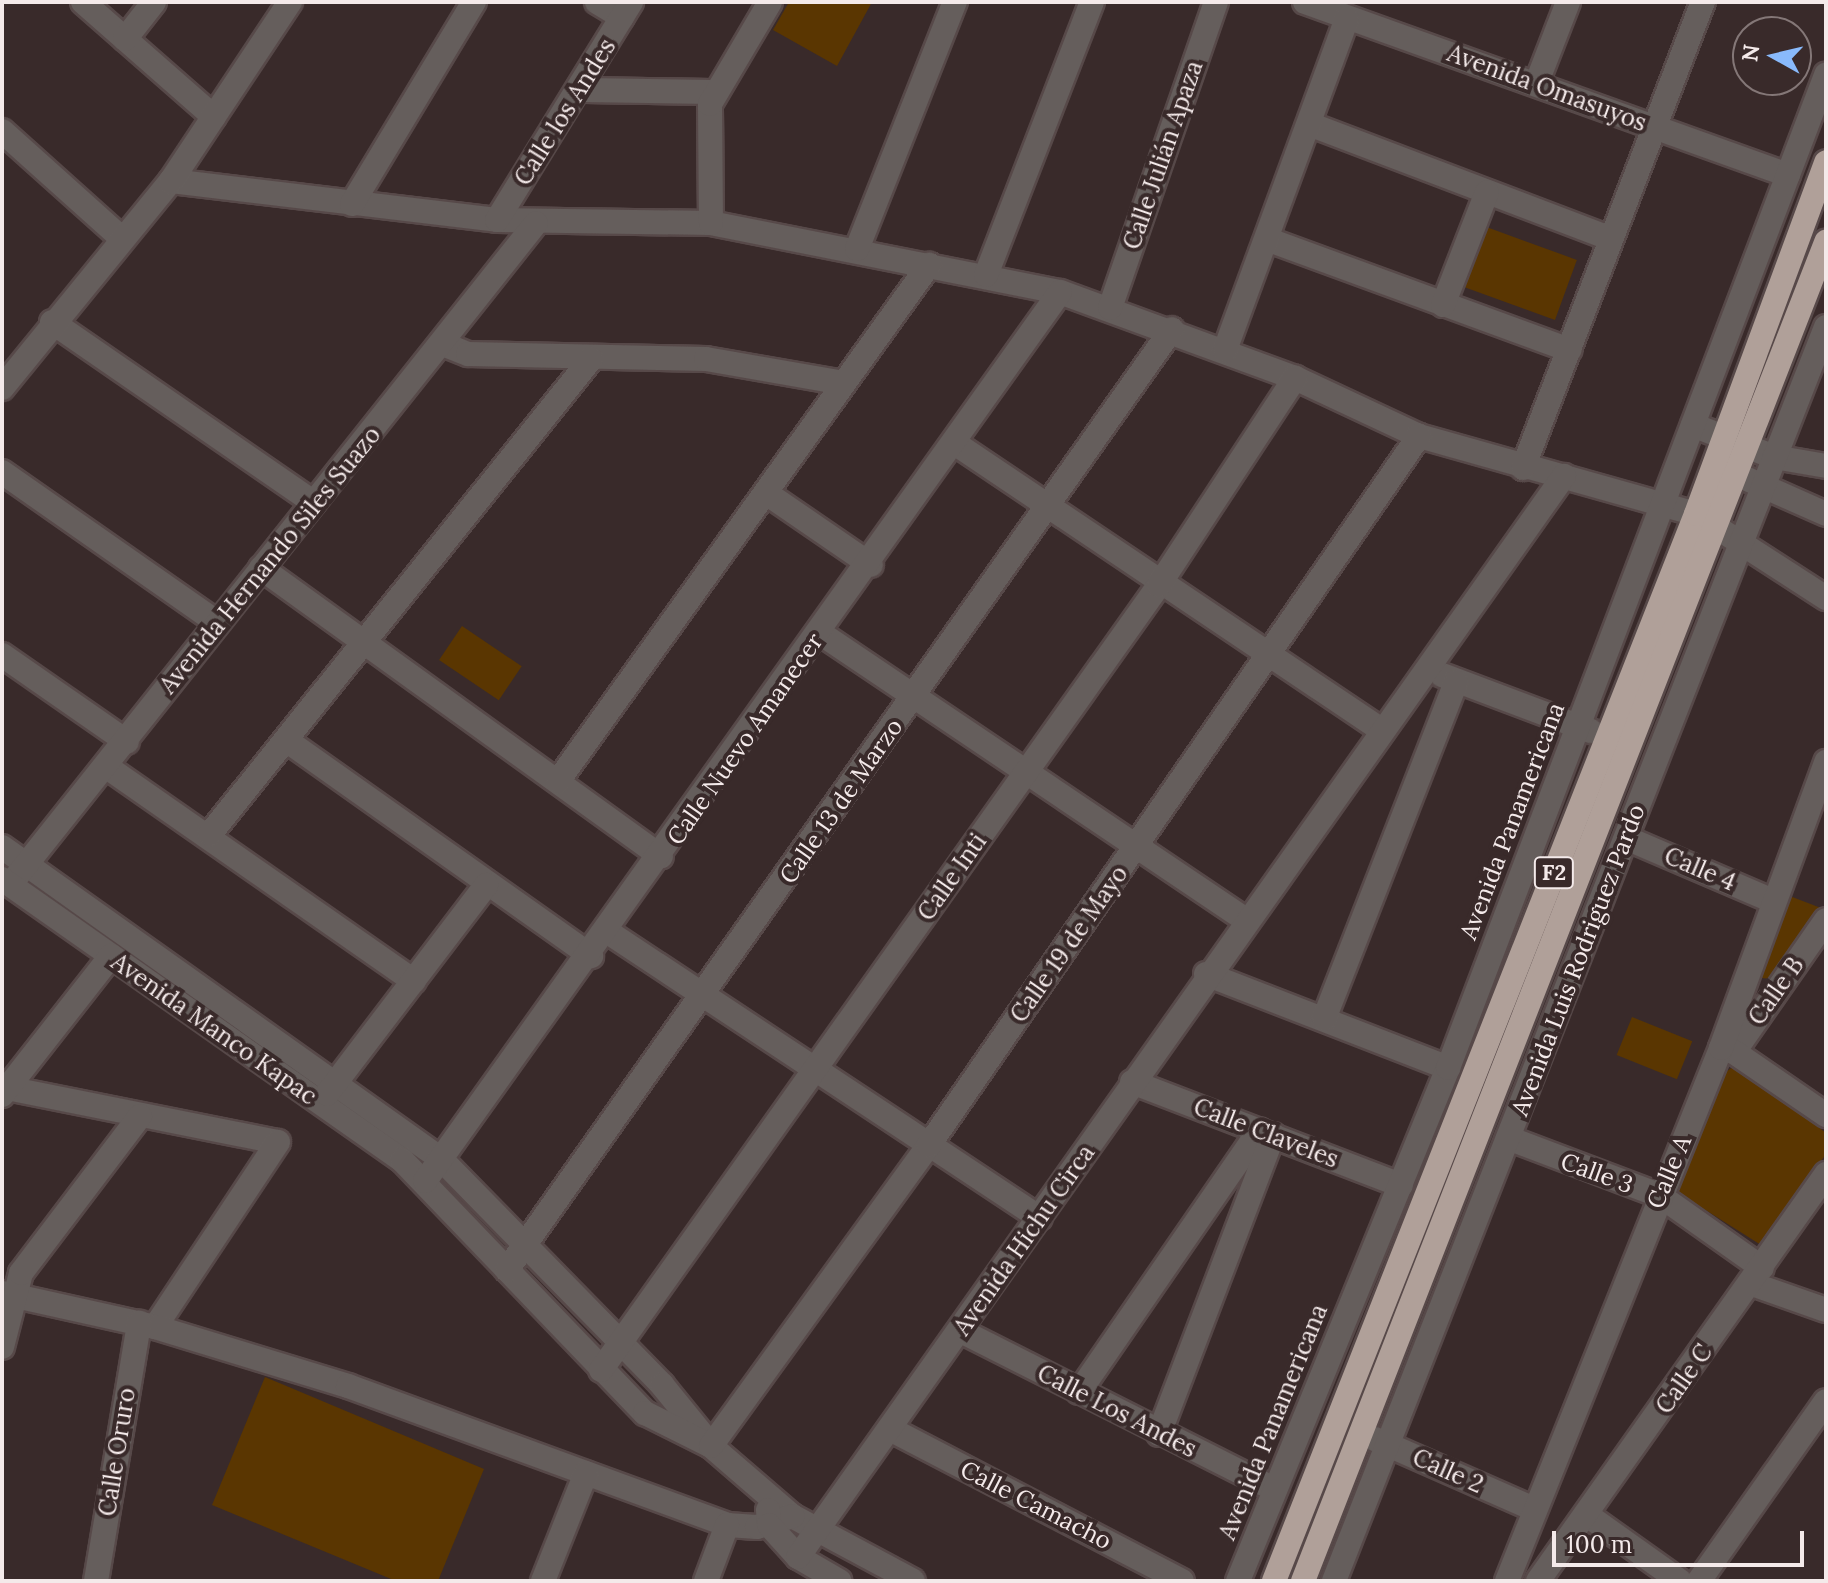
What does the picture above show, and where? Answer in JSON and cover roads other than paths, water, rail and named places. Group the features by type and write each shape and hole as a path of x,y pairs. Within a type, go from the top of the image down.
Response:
{"highway":[{"name":"F2","path":"1303,1581 1362,1433 1707,519 1725,437 1826,162"},
{"name":"F2","path":"1274,1581 1608,737 1707,519 1738,475 1826,242"}],"street":[{"path":"83,2 214,117"},
{"path":"125,39 154,2"},
{"path":"6,374 52,322 119,236 171,181 290,2"},
{"path":"352,204 474,2"},
{"path":"597,2 626,9"},
{"path":"711,223 715,92 770,2"},
{"path":"857,249 955,2"},
{"path":"986,275 1092,2"},
{"name":"Calle Julián Apaza","path":"1110,308 1216,2"},
{"name":"Avenida Omasuyos","path":"1305,2 1537,82 1788,175"},
{"path":"1537,82 1568,2"},
{"path":"1523,468 1703,2"},
{"name":"Calle los Andes","path":"497,220 581,90 626,9"},
{"path":"1225,350 1269,240 1347,19"},
{"name":"Avenida Panamericana","path":"1238,1581 1448,1068 1826,75"},
{"path":"581,90 715,92"},
{"path":"1309,124 1611,239"},
{"path":"2,131 119,236"},
{"path":"171,181 497,220 536,223 711,223 857,249 1060,292 1172,329 1295,378 1419,436 1523,468 1663,502 1707,519 1826,598"},
{"path":"1443,305 1487,192"},
{"name":"Avenida Hernando Siles Suazo","path":"5,886 107,767 216,622 443,344 536,223"},
{"path":"1269,240 1569,350"},
{"path":"558,781 929,265"},
{"name":"Calle Nuevo Amanecer","path":"425,1181 591,956 871,565 1060,292"},
{"path":"52,322 314,503"},
{"name":"Calle 13 de Marzo","path":"507,1270 704,998 1172,329"},
{"name":"Avenida Luis Rodriguez Pardo","path":"1334,1581 1824,335"},
{"path":"443,344 468,354 591,359 706,359 843,383"},
{"path":"210,834 591,359"},
{"name":"Calle Inti","path":"601,1370 1159,585 1295,378"},
{"path":"1693,425 1774,457 1826,466"},
{"name":"Calle 19 de Mayo","path":"711,1446 929,1145 1419,436"},
{"path":"956,444 1159,585 1383,731"},
{"path":"2,472 216,622"},
{"path":"1738,475 1826,514"},
{"name":"Avenida Hichu Circa","path":"798,1557 961,1331 1206,974 1564,476"},
{"path":"766,493 871,565"},
{"path":"261,568 661,857"},
{"path":"820,633 1029,768 1246,920"},
{"path":"2,655 127,742"},
{"path":"1428,667 1456,682 1608,737"},
{"path":"1324,1019 1456,682"},
{"path":"286,740 486,885 591,956"},
{"name":"Calle A","path":"1507,1581 1659,1195 1727,1050 1773,901 1826,762"},
{"path":"107,767 210,834 414,981"},
{"name":"Calle 4","path":"1626,838 1773,901"},
{"path":"2,847 441,1159 621,1342 711,1446 768,1493 798,1557 839,1581"},
{"path":"320,1103 486,885"},
{"name":"Avenida Manco Kapac","path":"5,886 111,956 425,1181 645,1413 711,1446"},
{"name":"Calle B","path":"1727,1050 1826,920"},
{"path":"608,932 814,1073 1040,1218"},
{"path":"111,956 4,1090 278,1142 147,1325"},
{"path":"1206,974 1448,1068"},
{"path":"1727,1050 1826,1115"},
{"name":"Calle Claveles","path":"1132,1082 1401,1185"},
{"path":"2,1347 6,1294 140,1116"},
{"path":"1079,1392 1266,1133"},
{"path":"1159,1434 1266,1133"},
{"name":"Calle 3","path":"1508,1138 1659,1195 1757,1276 1826,1310"},
{"name":"Calle C","path":"1538,1581 1757,1276 1826,1174"},
{"path":"6,1294 147,1325 348,1386 727,1525 781,1521 817,1531 913,1581"},
{"name":"Calle Oruro","path":"96,1581 147,1325"},
{"name":"Calle Los Andes","path":"961,1331 1159,1434 1274,1489"},
{"path":"1699,1581 1826,1401"},
{"name":"Calle Camacho","path":"890,1429 1182,1581"},
{"name":"Calle 2","path":"1362,1433 1534,1509"},
{"path":"543,1581 586,1473"},
{"path":"1587,1515 1680,1581"},
{"path":"706,1581 727,1525"}]}
